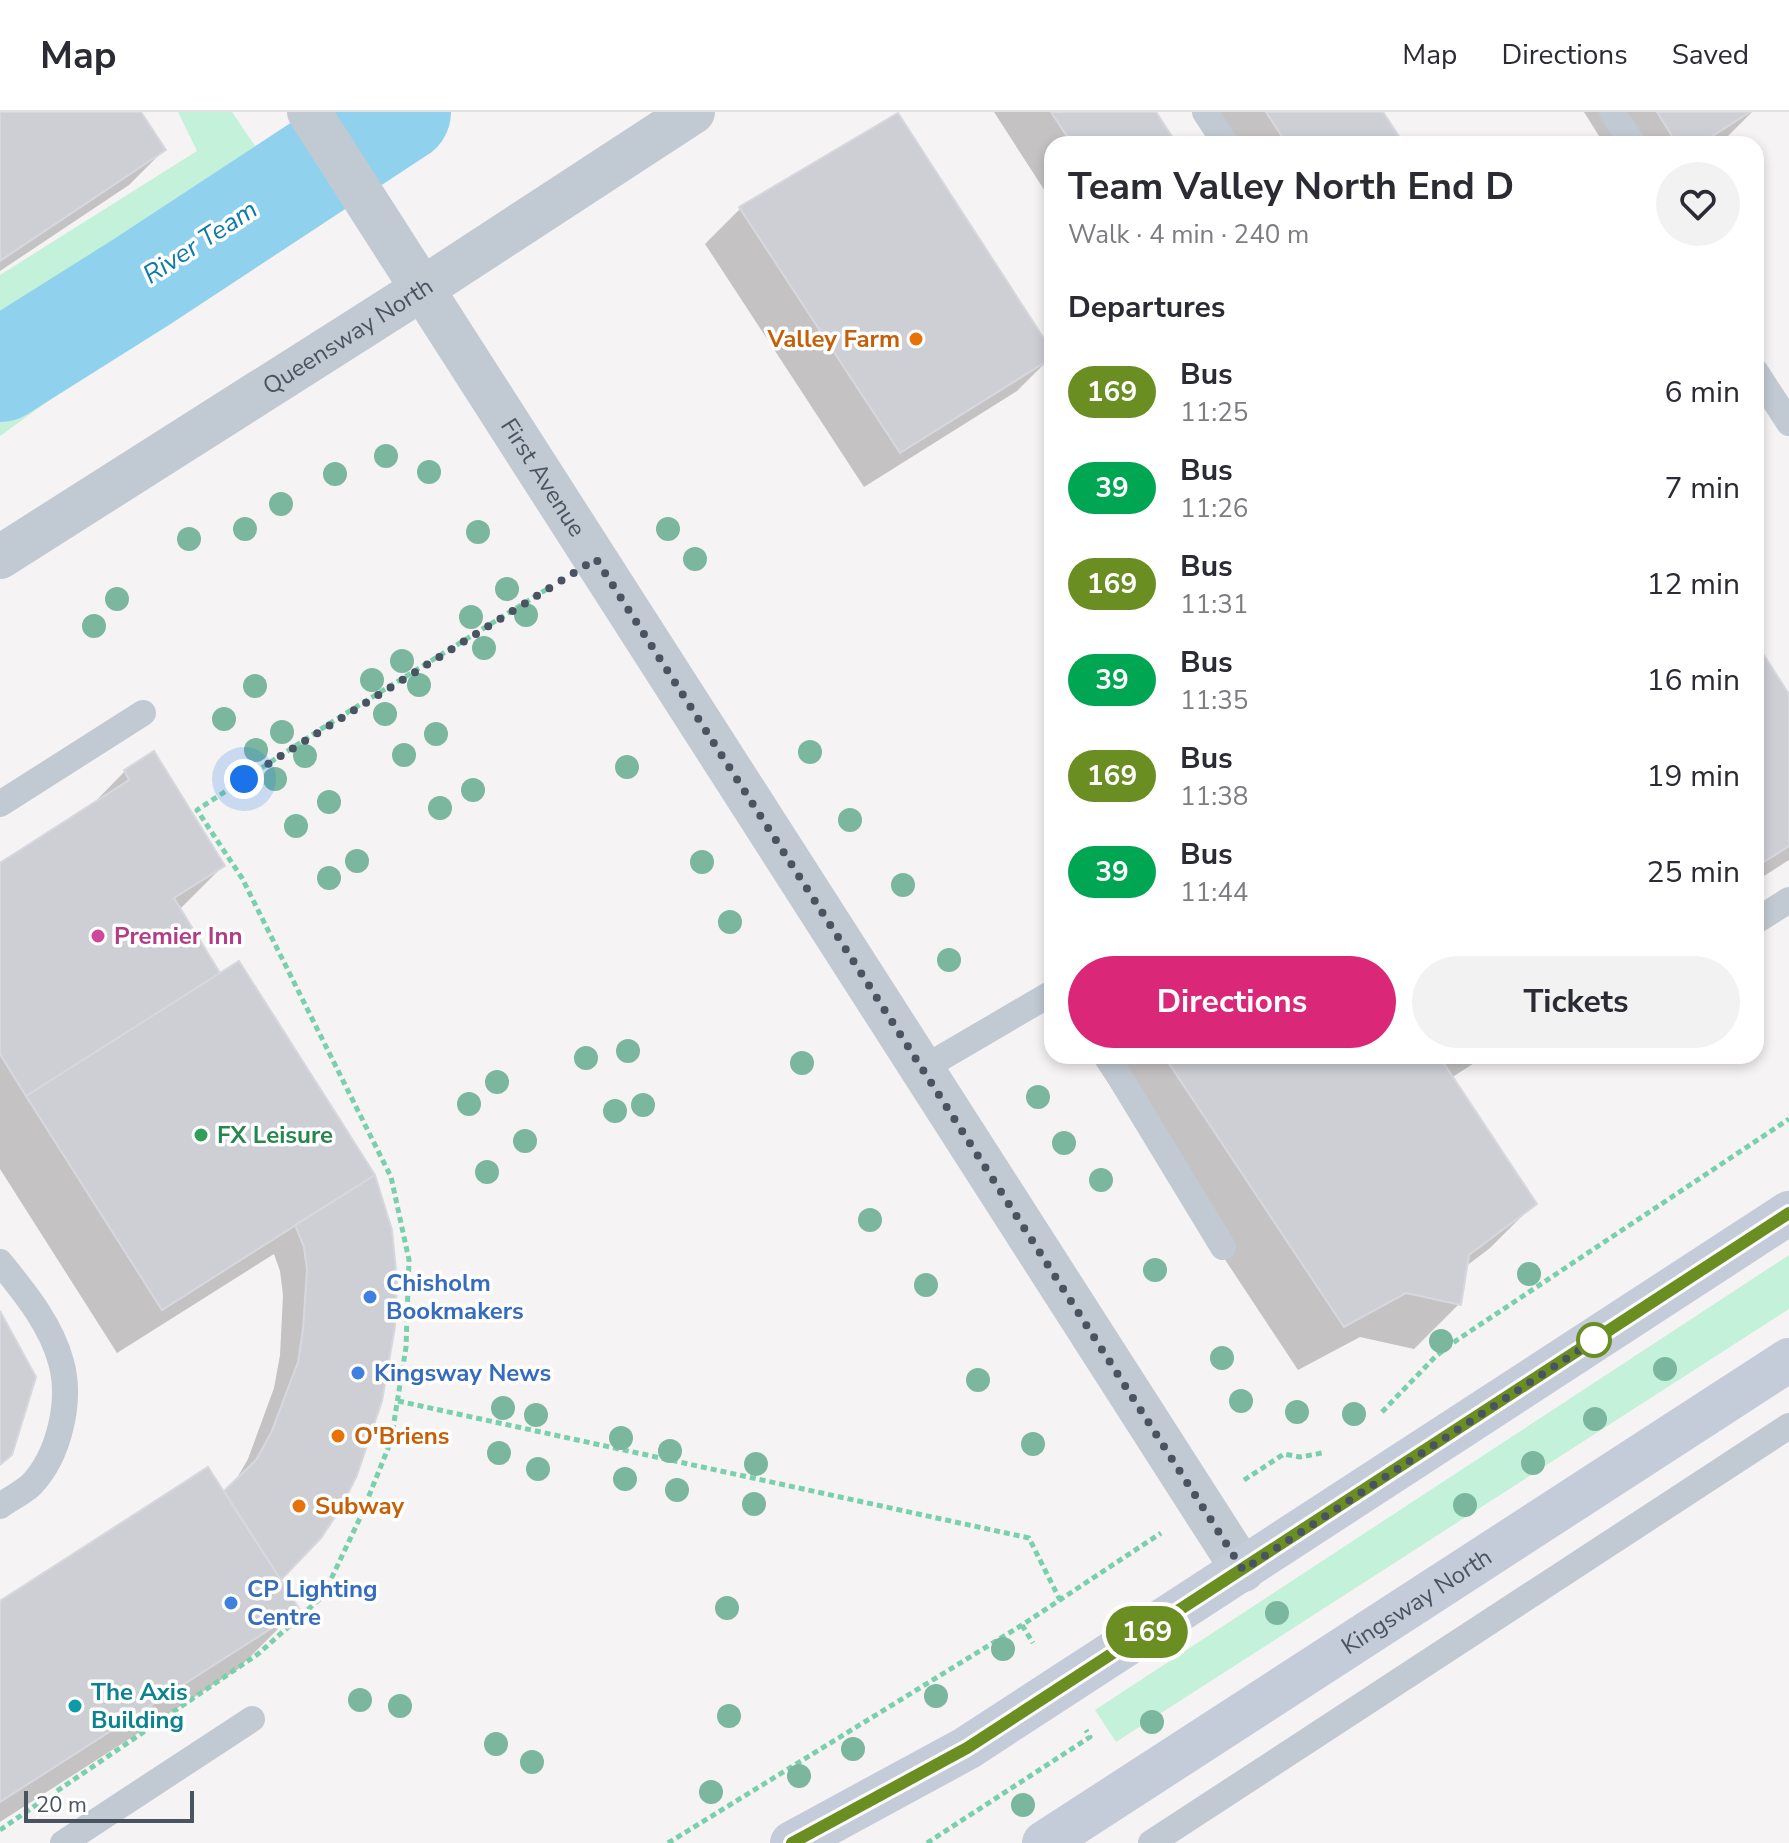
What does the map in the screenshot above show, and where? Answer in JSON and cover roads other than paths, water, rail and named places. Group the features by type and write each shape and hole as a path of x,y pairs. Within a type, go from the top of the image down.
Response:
{"street":[{"name":"First Avenue","path":"309,112 1243,1570"},
{"name":"Queensway North","path":"0,557 422,289 693,112"},
{"path":"792,1843 967,1748 1789,1213"},
{"name":"Kingsway North","path":"1044,1843 1789,1360"}],"lane":[{"path":"1205,112 1221,136"},
{"path":"1612,112 1628,136"},
{"path":"1764,384 1789,423"},
{"path":"0,804 143,713"},
{"path":"1764,916 1789,900"},
{"path":"922,1069 1044,998"},
{"path":"1112,1064 1223,1247"},
{"path":"0,1262 29,1298 49,1332 62,1363 65,1399 59,1433 48,1459 32,1483 0,1506"},
{"path":"1151,1843 1789,1426"},
{"path":"63,1843 252,1719"}],"waterway":[{"name":"River Team","path":"0,371 400,112"}],"place":[{"name":"Valley Farm","path":"916,339"},
{"name":"Premier Inn","path":"98,936"},
{"name":"FX Leisure","path":"201,1135"},
{"name":"Chisholm Bookmakers","path":"370,1297"},
{"name":"Kingsway News","path":"358,1373"},
{"name":"O'Briens","path":"338,1436"},
{"name":"Subway","path":"299,1506"},
{"name":"CP Lighting Centre","path":"231,1603"},
{"name":"The Axis Building","path":"75,1706"}]}
